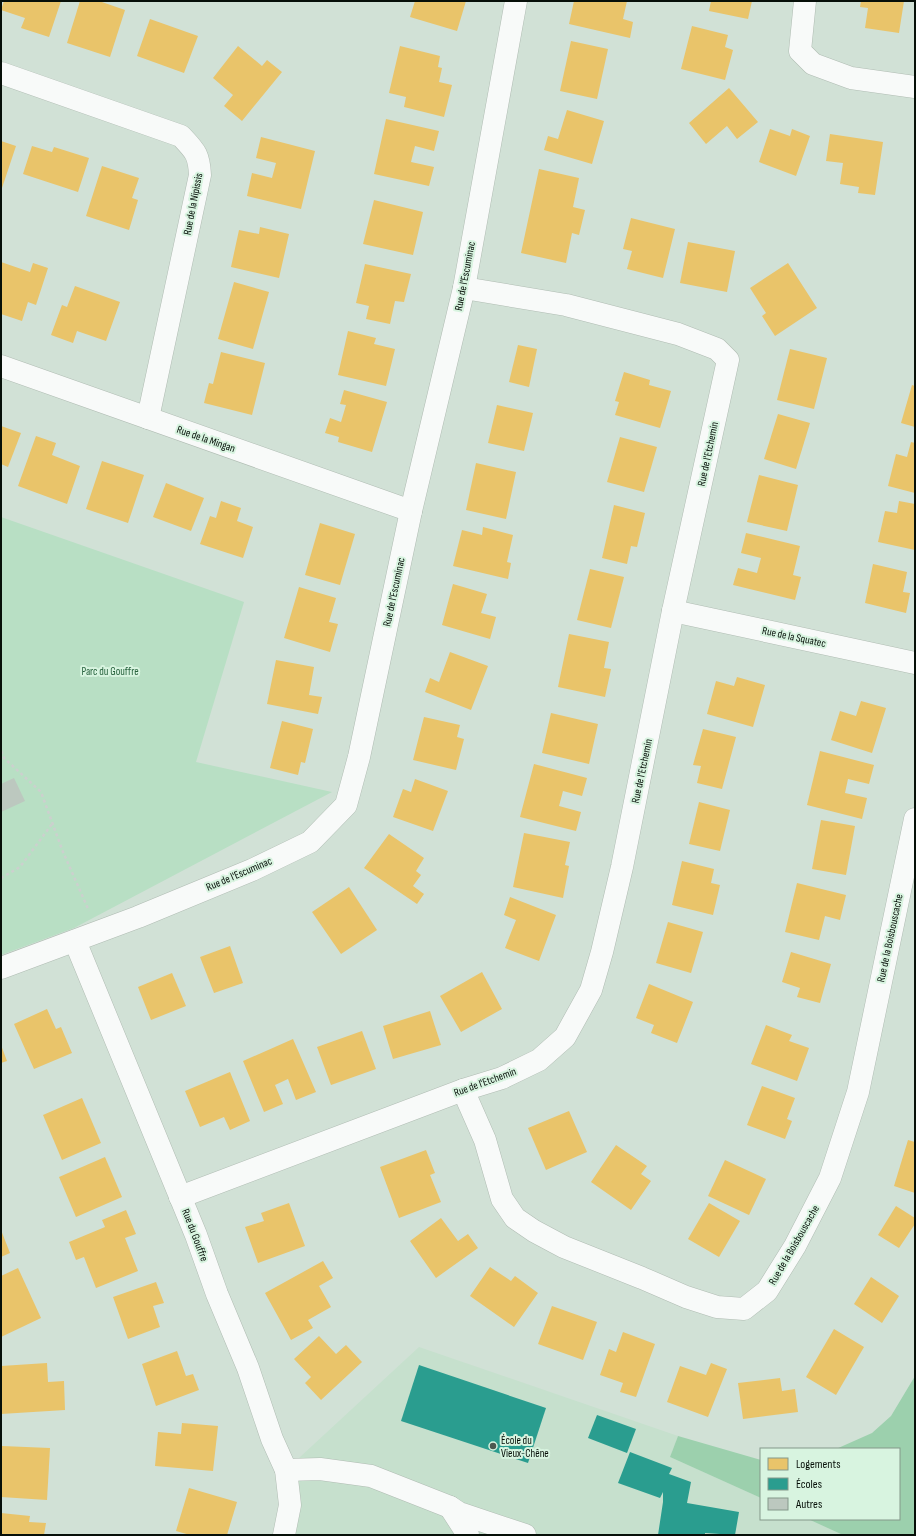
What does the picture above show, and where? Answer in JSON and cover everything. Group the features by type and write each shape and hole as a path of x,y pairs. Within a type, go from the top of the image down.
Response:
{"street":[{"name":"Rue de l'Escuminac","path":"1,968 138,917 252,870 310,842 346,805 359,756 411,511 464,288 516,1"},
{"path":"805,1 800,51 814,64 851,78 915,87"},
{"name":"Rue de la Nipissis","path":"1,73 182,136 196,151 200,164 200,175 148,418"},
{"name":"Rue de l'Etchemin","path":"180,1197 463,1090 502,1078 539,1060 565,1037 591,990 602,952 622,867 673,610 728,360 717,349 678,334 566,305 464,288"},
{"name":"Rue de la Mingan","path":"1,366 411,511"},
{"name":"Rue de la Squatec","path":"673,610 915,663"},
{"name":"Rue de la Boisbouscache","path":"463,1090 485,1140 502,1199 515,1218 534,1231 564,1247 686,1297 717,1307 744,1309 767,1291 795,1246 830,1178 858,1092 915,819"},
{"name":"Rue du Gouffre","path":"75,940 180,1197 217,1294 248,1368 272,1439 286,1470 290,1506 284,1535"},
{"path":"286,1470 320,1468 371,1476 450,1507 459,1513 525,1535"},
{"path":"450,1507 468,1535"}],"path":[{"path":"1,752 4,758 41,792 62,852 98,931"},
{"path":"1,878 20,867 52,824"}],"shaded area":[{"name":"École du Vieux-Chêne","path":"419,1347 678,1436 670,1457 760,1498 760,1520 810,1520 843,1535 284,1535 286,1470"}],"green space":[{"name":"Parc du Gouffre","path":"1,517 244,602 196,762 332,792 74,928 1,955"},
{"path":"915,1376 915,1535 843,1535 810,1520 900,1520 900,1448 838,1448 872,1433 891,1416"},
{"path":"678,1436 760,1460 760,1498 670,1457"}],"building: Logements":[{"path":"4,1 61,1 49,37 21,28 25,18 1,10"},
{"path":"80,1 99,1 125,10 110,57 67,43"},
{"path":"415,1 466,1 457,31 410,17"},
{"path":"574,1 627,1 623,19 633,22 630,38 569,24"},
{"path":"711,1 752,1 748,19 709,11"},
{"path":"861,1 904,1 899,33 865,28 868,8 860,7"},
{"path":"150,19 198,36 184,73 137,56"},
{"path":"692,26 728,35 725,47 733,50 725,80 681,69"},
{"path":"571,41 608,49 597,99 560,91"},
{"path":"238,46 262,66 267,60 282,72 242,121 224,106 233,95 213,78"},
{"path":"400,46 440,56 438,67 442,68 439,82 452,85 444,117 404,107 406,97 389,93"},
{"path":"729,88 758,122 737,139 727,126 706,144 689,123"},
{"path":"567,110 604,121 592,164 544,150 548,136 558,139"},
{"path":"386,119 439,131 434,151 415,146 411,162 434,167 429,186 374,174"},
{"path":"770,129 790,136 792,129 810,136 796,176 759,162"},
{"path":"830,134 883,142 875,195 858,193 859,187 840,184 843,163 826,161"},
{"path":"261,137 315,151 301,209 247,196 252,173 272,178 276,163 256,158"},
{"path":"1,141 16,146 2,188 1,187"},
{"path":"32,146 52,152 54,147 89,158 78,192 23,174"},
{"path":"102,166 139,178 132,198 138,200 129,230 86,216"},
{"path":"539,169 579,178 573,207 585,210 579,235 572,233 566,263 521,253"},
{"path":"374,200 423,212 413,255 363,244"},
{"path":"631,218 675,229 663,278 627,269 632,251 623,249"},
{"path":"260,227 289,234 279,278 231,267 239,230 259,234"},
{"path":"688,242 735,251 727,292 680,283"},
{"path":"1,262 30,272 33,263 48,268 36,305 28,302 22,321 1,314"},
{"path":"788,263 817,308 775,336 762,316 766,313 750,288"},
{"path":"365,264 411,274 404,302 395,301 390,324 366,319 369,306 356,303"},
{"path":"234,282 269,292 253,349 218,339"},
{"path":"75,286 120,302 106,341 77,331 73,343 51,335 62,305 67,307"},
{"path":"348,331 376,338 374,344 395,349 386,386 338,375"},
{"path":"518,345 537,349 529,387 509,382"},
{"path":"790,349 827,358 814,409 777,400"},
{"path":"221,352 265,363 252,415 204,403 209,383 213,384"},
{"path":"624,372 650,380 649,385 671,391 660,428 615,415 619,402 615,401"},
{"path":"912,385 915,386 915,427 901,423"},
{"path":"344,390 387,402 372,452 338,442 339,437 325,433 330,418 341,422 346,405 340,404"},
{"path":"497,405 533,413 524,451 488,443"},
{"path":"778,414 810,423 796,469 764,459"},
{"path":"1,426 21,433 8,467 1,464"},
{"path":"36,436 56,443 52,455 80,466 67,504 18,486"},
{"path":"620,437 657,447 644,492 607,482"},
{"path":"911,442 915,443 915,493 888,486 896,454 907,457"},
{"path":"102,461 144,475 128,523 86,509"},
{"path":"476,463 516,472 506,519 466,510"},
{"path":"759,475 798,485 787,531 747,522"},
{"path":"166,483 204,498 191,531 153,517"},
{"path":"221,501 241,508 237,521 253,527 243,558 200,544 210,516 216,518"},
{"path":"899,501 915,504 915,550 878,542 885,511 897,513"},
{"path":"614,505 645,513 637,547 631,546 627,564 602,558"},
{"path":"320,523 355,534 340,585 305,575"},
{"path":"483,527 513,535 507,562 511,563 508,579 453,566 462,530 482,535"},
{"path":"746,533 800,546 793,575 801,577 795,600 733,585 738,568 757,573 761,558 741,553"},
{"path":"873,564 907,572 903,592 910,593 906,613 865,603"},
{"path":"590,569 624,577 611,628 577,620"},
{"path":"453,584 487,594 481,613 496,617 490,639 442,625"},
{"path":"299,587 336,598 329,622 338,624 330,652 284,638"},
{"path":"569,634 609,642 604,668 611,669 605,697 558,687"},
{"path":"450,652 488,666 471,710 425,692 430,678 439,682"},
{"path":"276,660 314,667 309,695 322,697 318,714 267,704"},
{"path":"737,677 765,685 753,727 707,714 716,681 734,686"},
{"path":"861,701 886,708 872,753 831,740 840,711 856,716"},
{"path":"551,713 598,724 589,764 542,753"},
{"path":"424,717 460,725 457,737 464,739 456,770 413,760"},
{"path":"282,721 313,729 305,763 301,762 298,775 270,768"},
{"path":"703,729 736,737 722,789 697,783 701,766 693,765"},
{"path":"820,751 874,765 869,784 848,779 845,793 867,798 862,819 807,805"},
{"path":"534,764 587,778 582,796 563,791 559,806 581,812 576,831 520,817"},
{"path":"415,779 448,791 433,831 393,817 403,789 411,792"},
{"path":"699,802 730,810 720,851 689,844"},
{"path":"821,820 855,826 846,875 812,869"},
{"path":"524,833 570,842 565,865 569,866 563,898 513,887"},
{"path":"389,834 424,858 416,871 421,875 413,886 424,894 417,904 364,868"},
{"path":"682,861 714,869 711,883 720,885 713,915 672,905"},
{"path":"797,883 846,895 840,920 825,916 819,940 785,932"},
{"path":"349,887 377,930 341,954 312,912"},
{"path":"510,897 556,915 539,961 505,948 516,920 504,915"},
{"path":"668,922 703,932 691,973 656,963"},
{"path":"230,946 243,983 214,993 200,957"},
{"path":"791,952 831,964 820,1003 797,997 800,988 782,982"},
{"path":"482,972 502,1009 461,1032 440,996"},
{"path":"172,973 186,1006 151,1020 138,987"},
{"path":"649,984 693,1002 677,1043 651,1033 654,1025 636,1018"},
{"path":"47,1009 56,1029 61,1027 72,1053 34,1069 14,1024"},
{"path":"430,1011 441,1045 393,1059 383,1026"},
{"path":"766,1025 792,1035 789,1041 809,1048 797,1081 751,1064"},
{"path":"362,1031 376,1069 331,1085 317,1047"},
{"path":"293,1039 316,1092 296,1100 288,1079 275,1085 283,1104 264,1112 243,1061"},
{"path":"1,1045 7,1061 1,1063"},
{"path":"230,1072 250,1121 230,1130 224,1117 200,1127 185,1091"},
{"path":"762,1086 795,1098 787,1119 792,1121 785,1139 747,1125"},
{"path":"82,1098 101,1143 62,1160 43,1115"},
{"path":"569,1111 587,1152 546,1170 528,1128"},
{"path":"908,1140 915,1142 915,1193 894,1186"},
{"path":"616,1145 647,1166 641,1174 651,1181 631,1210 591,1182"},
{"path":"426,1150 435,1173 430,1175 441,1202 399,1218 380,1167"},
{"path":"105,1157 122,1197 76,1217 59,1177"},
{"path":"725,1160 766,1179 749,1215 708,1196"},
{"path":"289,1203 305,1246 258,1263 245,1227 264,1221 261,1213"},
{"path":"709,1203 740,1221 719,1257 688,1239"},
{"path":"896,1206 915,1218 915,1224 899,1248 878,1235"},
{"path":"126,1210 136,1234 125,1238 138,1271 96,1288 84,1257 76,1260 69,1242 105,1227 102,1220"},
{"path":"441,1218 458,1241 468,1234 478,1248 436,1278 410,1241"},
{"path":"1,1230 10,1253 1,1257"},
{"path":"323,1261 333,1278 319,1286 331,1307 308,1320 313,1328 291,1340 265,1293"},
{"path":"490,1267 511,1281 515,1276 538,1293 514,1327 470,1296"},
{"path":"18,1268 41,1318 1,1337 1,1276"},
{"path":"871,1277 899,1296 882,1323 854,1304"},
{"path":"156,1282 164,1303 153,1306 160,1327 128,1339 113,1297"},
{"path":"552,1306 597,1322 583,1360 538,1344"},
{"path":"834,1329 864,1347 836,1395 806,1377"},
{"path":"623,1332 655,1344 636,1397 620,1392 623,1383 600,1375 609,1349 616,1352"},
{"path":"319,1336 336,1354 346,1345 362,1362 321,1400 305,1383 311,1377 294,1359"},
{"path":"177,1351 186,1376 193,1374 199,1390 156,1406 142,1364"},
{"path":"47,1363 48,1382 64,1381 65,1410 1,1414 1,1366"},
{"path":"711,1363 727,1369 708,1417 667,1402 680,1366 706,1375"},
{"path":"780,1378 782,1391 795,1389 798,1412 743,1419 738,1383"},
{"path":"182,1423 218,1426 213,1471 155,1466 158,1432 181,1434"},
{"path":"2,1446 50,1448 47,1500 1,1497"},
{"path":"189,1488 237,1502 227,1535 190,1535 176,1531"},
{"path":"1,1513 30,1516 29,1522 46,1523 44,1535 1,1535"}],"building: Écoles":[{"path":"419,1365 546,1408 528,1463 401,1421"},
{"path":"597,1415 636,1429 627,1453 588,1438"},
{"path":"630,1452 672,1468 669,1474 691,1482 687,1503 739,1512 735,1535 705,1533 705,1535 658,1535 663,1492 660,1498 618,1483"}],"building: Autres":[{"path":"14,778 25,801 1,812 1,784"}],"place":[{"name":"École du Vieux-Chêne","path":"493,1446"}]}
